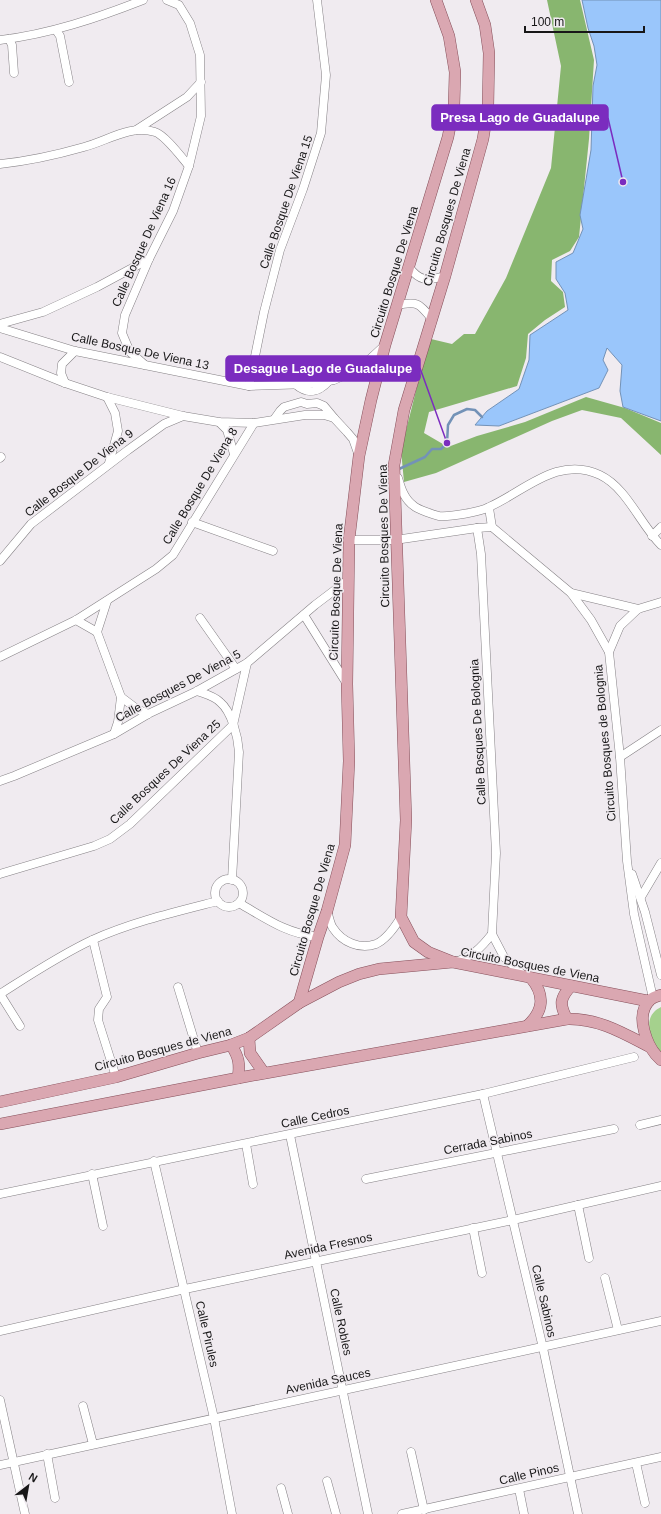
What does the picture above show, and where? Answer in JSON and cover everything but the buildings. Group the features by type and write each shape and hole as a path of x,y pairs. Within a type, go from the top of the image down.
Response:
{"main road":[{"name":"Circuito Bosque De Viena","path":"299,1003 327,911 345,845 347,828 349,760 347,684 349,540 359,456 385,345 448,136 454,106 455,72 449,36 436,0"},
{"name":"Circuito Bosques De Viena","path":"453,962 428,952 414,942 401,917 406,820 395,540 394,465 404,410 445,276 483,139 488,107 489,53 485,25 476,0"},
{"name":"Circuito Bosques de Viena","path":"0,1102 116,1077 231,1045 249,1038 299,1003 339,982 359,974 379,969 453,962 571,986 654,998"},
{"path":"527,1026 537,1016 541,1003 539,989 528,977"},
{"path":"567,1019 561,1005 562,997 571,986"},
{"path":"654,998 642,1015 642,1026 650,1047 661,1060"},
{"path":"0,1124 264,1073 567,1019 585,1020 601,1024 650,1047"},
{"path":"249,1038 250,1054 264,1073"},
{"path":"231,1045 239,1059 240,1065 238,1078"}],"street":[{"path":"0,40 56,30 110,13 143,0"},
{"name":"Calle Bosque De Viena 16","path":"147,366 130,352 122,333 125,315 173,211 189,166 201,116 200,55 190,23 179,3 167,0"},
{"name":"Calle Bosque De Viena 15","path":"249,386 264,312 280,250 303,189 321,133 326,75 317,0"},
{"path":"56,30 60,36 69,82"},
{"path":"9,39 12,45 14,73"},
{"path":"0,164 32,160 86,147 136,130 187,97 201,82"},
{"path":"136,130 156,132 172,146 189,166"},
{"path":"0,324 42,312 97,287 150,259"},
{"path":"409,267 414,274 421,279 430,280 445,276"},
{"path":"397,305 415,302 422,306 431,318"},
{"name":"Calle Bosque De Viena 13","path":"0,328 75,352 249,386 329,382 347,376 359,369 385,345"},
{"path":"65,383 61,373 62,364 75,352"},
{"path":"0,357 65,383 107,397 183,416 219,422 254,423 274,418 317,414 334,418"},
{"path":"295,384 310,392 322,389 329,382"},
{"path":"322,389 320,397 324,406 353,439 359,456"},
{"path":"301,402 305,396 304,390"},
{"path":"107,397 115,413 118,431 109,463"},
{"path":"274,418 284,407 301,402 308,404 317,403 324,406"},
{"name":"Calle Bosque De Viena 9","path":"0,561 31,524 109,463 164,424 183,416"},
{"path":"219,422 227,430 234,454"},
{"name":"Calle Bosque De Viena 8","path":"0,657 4,653 76,620 156,569 173,555 254,423"},
{"path":"394,465 402,492 414,507 439,516 457,515 489,508 545,475 577,468 600,475 618,487 652,536 661,545"},
{"path":"489,508 492,527 571,593 591,620 609,652"},
{"path":"192,522 273,551"},
{"path":"349,540 395,540 492,527"},
{"path":"652,536 661,527"},
{"name":"Calle Bosques De Bolognia","path":"477,528 481,554 496,853 492,934"},
{"name":"Calle Bosques De Viena 5","path":"0,781 114,734 148,714 197,691 247,664 304,615 348,580"},
{"path":"571,593 638,609"},
{"path":"106,601 97,632 121,697 118,722 114,734"},
{"name":"Circuito Bosques de Bolognia","path":"654,998 634,914 627,861 620,757 609,652 620,626 638,609 661,602"},
{"path":"304,615 347,684"},
{"path":"200,618 236,669"},
{"path":"76,620 97,632"},
{"path":"233,726 247,664"},
{"path":"197,691 219,701 225,707 238,740 239,752 232,880"},
{"path":"121,697 137,709 148,714"},
{"name":"Calle Bosques De Viena 25","path":"0,874 94,846 110,839 130,824 233,726"},
{"path":"620,757 661,730"},
{"name":"Circuito Bosques de Bolognia","path":"627,861 641,897 661,975"},
{"path":"641,897 661,863"},
{"path":"224,880 232,880 237,882 243,892 239,903 228,907 222,905 218,901 215,893 218,885 224,880"},
{"path":"20,1026 0,994 45,964 93,940 152,918 218,901"},
{"path":"239,903 289,931 300,935 318,937"},
{"path":"327,911 333,928 343,940 355,945 368,946 377,944 392,932 401,917"},
{"path":"634,914 645,912"},
{"path":"453,962 465,959 476,953 492,934 504,957 528,977"},
{"path":"93,940 107,997 99,1009 98,1020 116,1077"},
{"path":"178,987 198,1053"},
{"name":"Calle Cedros","path":"0,1194 483,1094 634,1057"},
{"name":"Calle Sabinos","path":"483,1094 543,1348 578,1514"},
{"path":"640,1125 661,1120"},
{"name":"Cerrada Sabinos","path":"366,1178 614,1129"},
{"name":"Calle Robles","path":"290,1135 368,1514"},
{"path":"246,1144 254,1184"},
{"name":"Calle Pirules","path":"154,1161 214,1418 232,1514"},
{"path":"92,1174 103,1226"},
{"name":"Avenida Fresnos","path":"0,1331 185,1289 513,1220 661,1186"},
{"path":"578,1205 589,1258"},
{"path":"473,1228 482,1273"},
{"path":"605,1278 618,1330"},
{"name":"Avenida Sauces","path":"0,1464 543,1348 618,1330 661,1322"},
{"path":"0,1400 25,1514"},
{"path":"83,1406 93,1444"},
{"path":"411,1452 424,1510"},
{"path":"47,1454 55,1498"},
{"name":"Calle Pinos","path":"402,1514 661,1457"},
{"path":"636,1463 645,1503"},
{"path":"327,1481 336,1514"},
{"path":"281,1488 288,1514"},
{"path":"518,1489 524,1514"}],"green space":[{"path":"547,0 580,0 594,60 589,139 579,237 570,251 552,260 551,281 563,292 565,307 545,320 528,334 526,358 517,386 429,412 424,433 448,447 477,436 525,422 586,397 625,408 661,423 661,455 621,418 582,410 552,421 436,473 404,482 401,450 420,375 431,339 452,344 464,334 475,334 506,278 551,168 561,66"},
{"path":"661,1007 661,1057 652,1037 649,1024 654,1012"}],"water":[{"path":"582,0 661,0 661,421 623,407 620,391 622,365 607,348 603,360 608,370 599,388 499,426 475,425 487,411 519,389 529,360 530,335 568,310 565,293 556,279 556,262 573,253 583,229 580,215 591,150 593,86 597,65 594,46 588,28"}],"waterway":[{"path":"399,469 425,457 432,449 441,449 447,443 448,425 454,415 467,409 475,410 482,417"}],"place":[{"name":"Presa Lago de Guadalupe","path":"623,182"},
{"name":"Desague Lago de Guadalupe","path":"447,443"}]}
